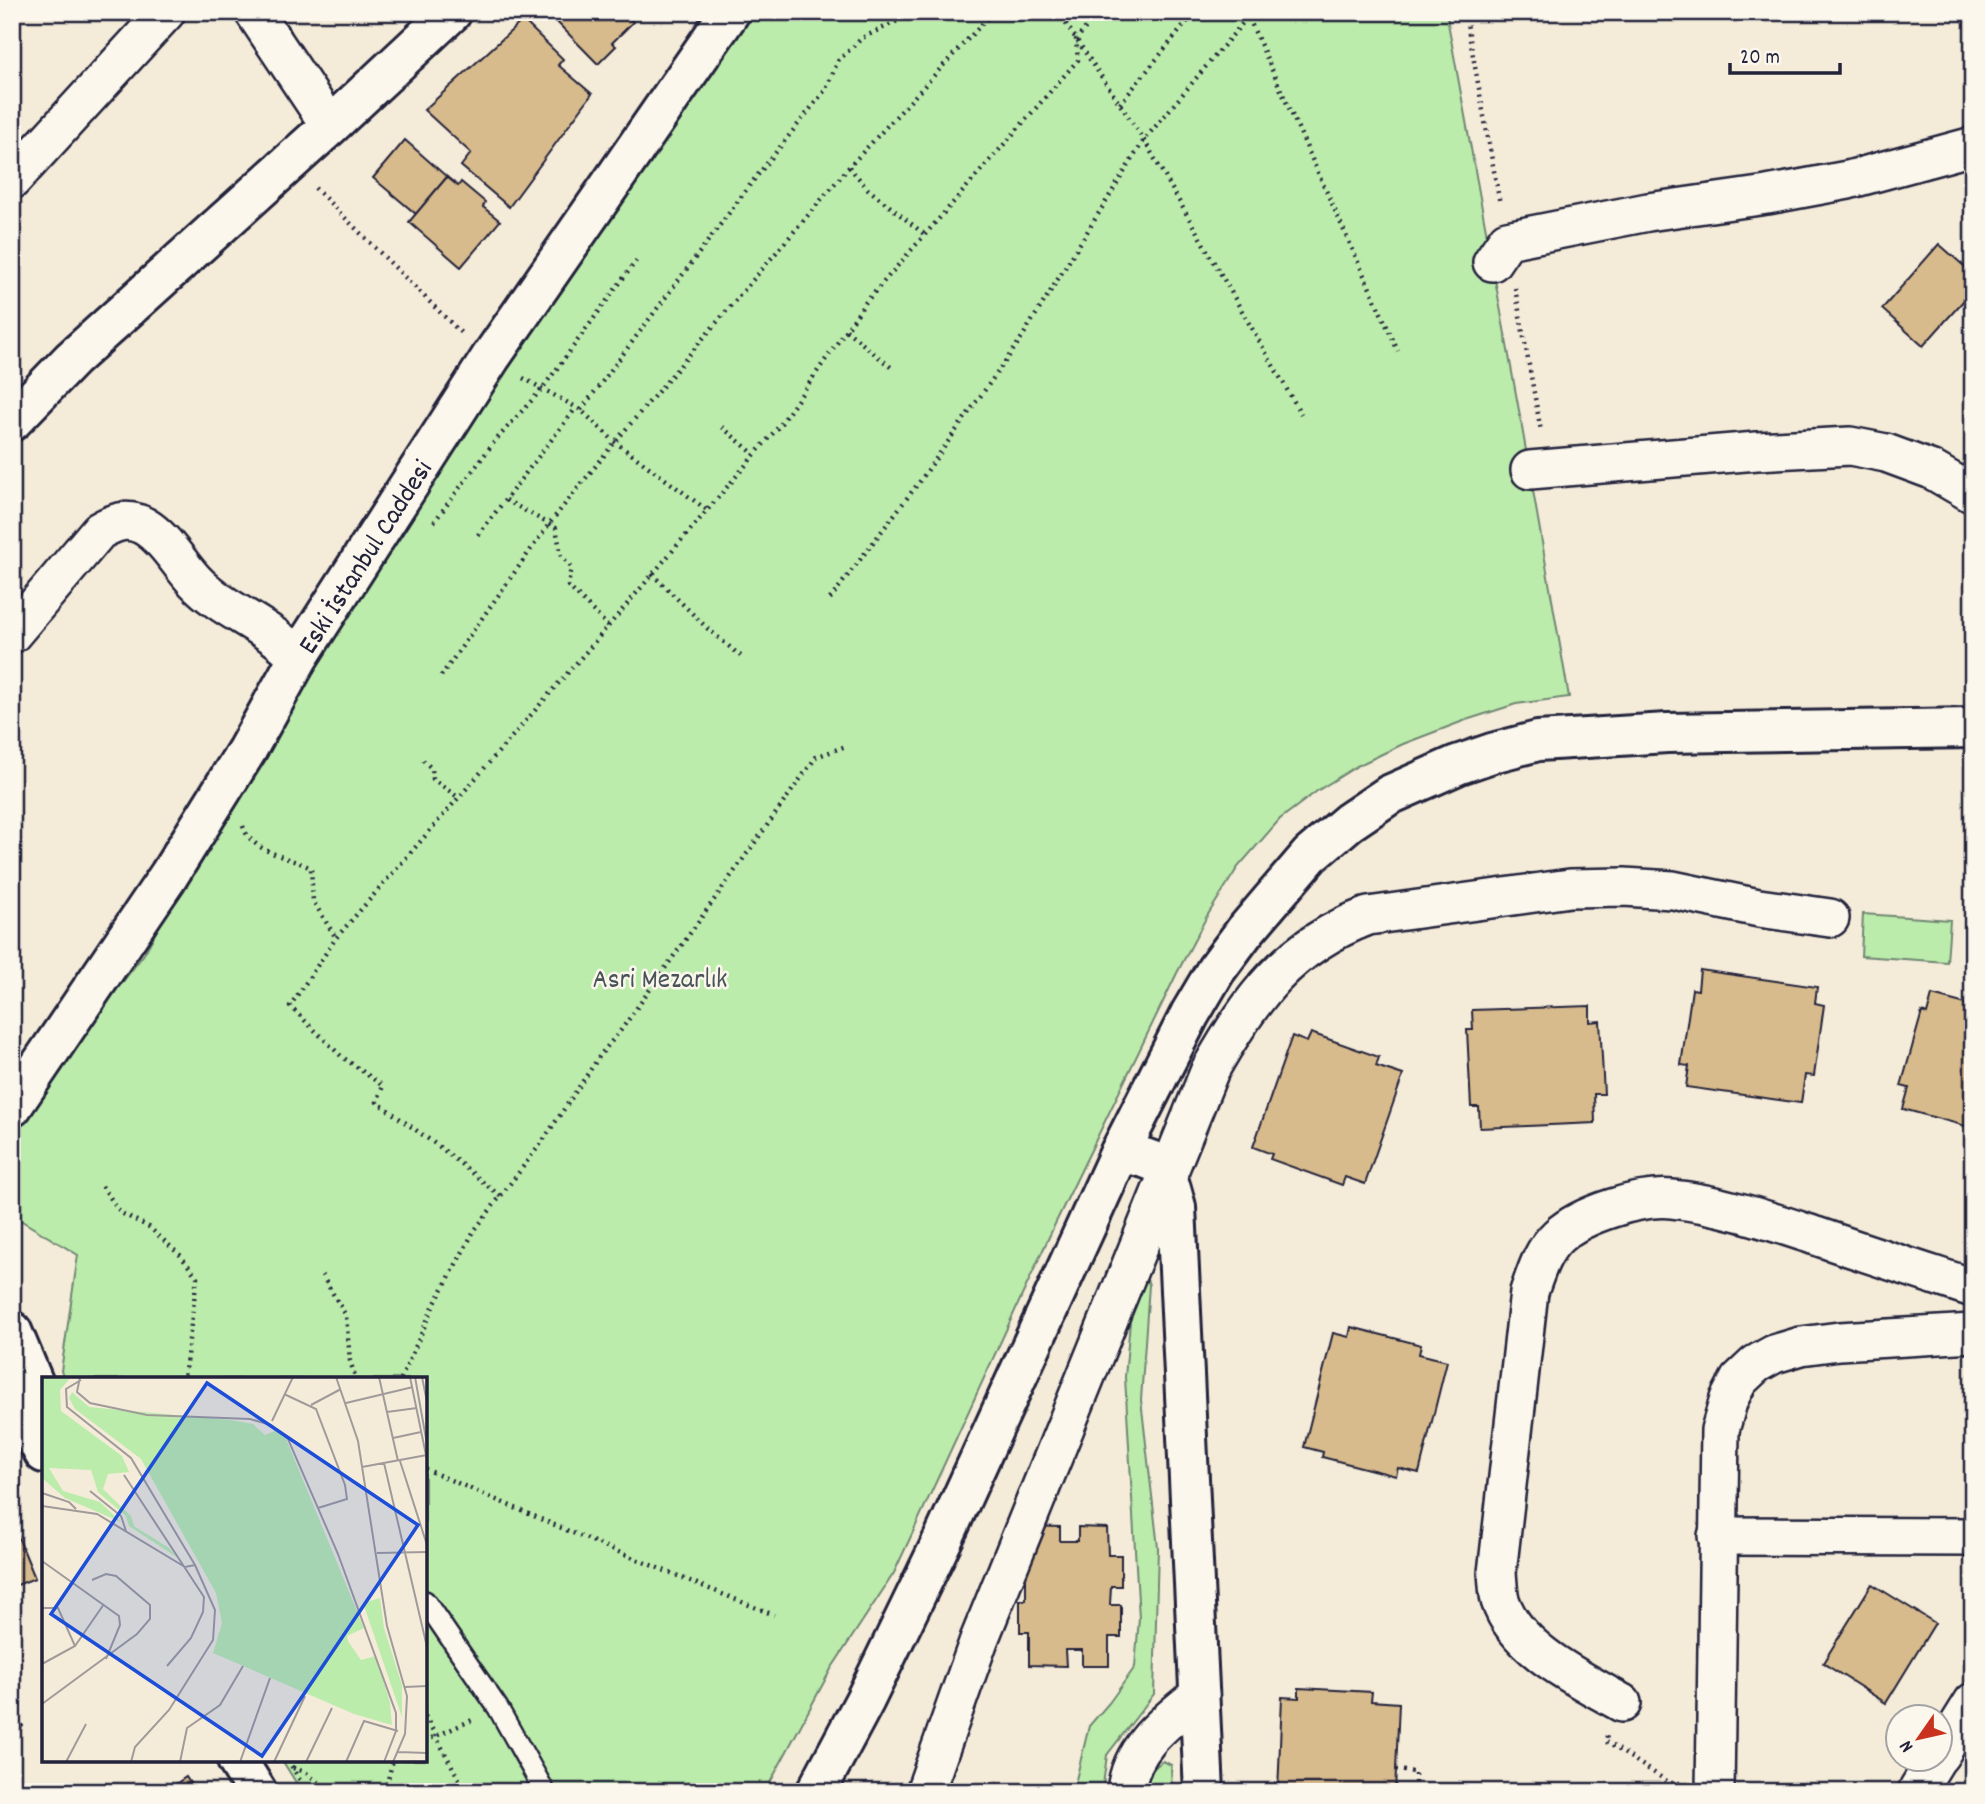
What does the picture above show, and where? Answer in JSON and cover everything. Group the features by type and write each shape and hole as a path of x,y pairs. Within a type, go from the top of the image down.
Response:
{"street":[{"path":"12,180 166,12"},
{"path":"254,12 330,126"},
{"path":"12,421 72,359 452,12"},
{"name":"Eski İstanbul Caddesi","path":"12,1073 145,882 483,352 714,12"},
{"name":"Eski İstanbul Caddesi","path":"483,352 730,12"},
{"path":"1499,251 1648,212 1848,180 1973,146"},
{"path":"1539,469 1850,446 1886,453 1932,470 1973,494"},
{"path":"12,634 99,531 115,522 130,521 146,527 161,541 197,584 293,652"},
{"name":"Eski İstanbul Caddesi","path":"12,1107 169,875 247,750 293,652"},
{"path":"816,1792 865,1700 945,1535 1120,1152 1190,1014 1216,970 1245,931 1310,855 1349,822 1389,795 1457,765 1538,741 1667,733 1973,728"},
{"path":"925,1792 979,1640 1210,1070 1238,1020 1276,973 1314,943 1340,927 1368,916 1584,888 1673,890 1759,908 1830,918"},
{"path":"1120,1152 1156,1162 1167,1173 1176,1207 1204,1792"},
{"path":"1622,1703 1559,1667 1531,1644 1513,1624 1500,1600 1497,1573 1529,1292 1540,1260 1556,1237 1574,1224 1610,1210 1648,1200 1671,1199 1763,1219 1973,1288"},
{"path":"12,1331 42,1403"},
{"path":"1715,1787 1720,1430 1729,1399 1739,1380 1756,1364 1774,1354 1801,1346 1839,1341 1973,1334"},
{"path":"12,1395 42,1449"},
{"path":"1717,1536 1973,1537"},
{"path":"1126,1792 1133,1763 1143,1745 1200,1694"},
{"path":"1954,1732 1973,1702"},
{"path":"238,1762 257,1792"},
{"path":"1920,1792 1919,1789 1929,1772"}],"lane":[{"path":"427,1604 498,1708 545,1792"}],"path":[{"path":"878,18 884,12"},
{"path":"925,12 937,19"},
{"path":"937,19 941,12"},
{"path":"441,676 549,524 615,442 849,167 993,12"},
{"path":"1058,12 1144,139 1301,414"},
{"path":"500,1196 445,1151 377,1102 383,1086 341,1056 290,1006 336,938 780,425 865,303 1078,60 1076,40 1098,12"},
{"path":"1120,104 1195,12"},
{"path":"830,599 920,481 1019,342 1144,139 1252,12"},
{"path":"1465,12 1499,251 1539,469"},
{"path":"1247,15 1398,351"},
{"path":"478,535 579,409 826,89 838,61 862,38 904,18 937,19"},
{"path":"289,163 483,352 579,409 615,442 707,510"},
{"path":"849,167 868,189 924,234"},
{"path":"430,527 495,441 542,389 636,261"},
{"path":"846,330 894,369"},
{"path":"722,427 754,454"},
{"path":"506,500 556,528 561,555 571,567 568,586 608,626"},
{"path":"652,574 707,628 743,658"},
{"path":"402,1377 433,1307 474,1231 542,1142 600,1054 621,1030 816,757 846,747"},
{"path":"423,760 432,769 433,779 459,798"},
{"path":"240,819 245,834 274,855 311,868 313,901 336,938"},
{"path":"102,1186 121,1213 149,1227 180,1255 197,1277 184,1377"},
{"path":"322,1275 346,1316 350,1361 355,1377"},
{"path":"427,1470 594,1542 774,1615"},
{"path":"427,1740 498,1708"},
{"path":"427,1719 466,1792"},
{"path":"1605,1741 1670,1783 1715,1787"},
{"path":"374,1792 387,1783 392,1762"},
{"path":"1396,1770 1415,1772 1415,1792"},
{"path":"276,1773 305,1772 331,1792"},
{"path":"276,1773 307,1792"}],"green space":[{"name":"Asri Mezarlık","path":"749,12 1446,12 1569,697 1516,704 1466,720 1403,744 1357,766 1280,819 1238,867 1207,916 1177,973 1055,1224 894,1573 831,1669 765,1792 302,1792 283,1762 427,1762 427,1377 63,1377 61,1371 78,1255 12,1215 12,1154 21,1116 144,954 256,751 525,330"},
{"path":"1863,914 1950,920 1947,962 1861,956"},
{"path":"1145,1274 1149,1285 1141,1400 1158,1548 1154,1694 1107,1755 1102,1792 1073,1792 1089,1726 1135,1667 1139,1618 1125,1377 1132,1300"},
{"path":"1163,1761 1171,1765 1172,1792 1145,1792 1150,1774"}],"building":[{"path":"547,12 634,12 628,17 633,22 612,43 616,46 598,64"},
{"path":"523,20 563,59 558,65 592,94 509,207 461,166 471,153 424,110"},
{"path":"405,140 447,177 416,214 373,178"},
{"path":"447,177 458,186 461,182 485,202 483,207 500,221 461,267 409,222"},
{"path":"1939,244 1973,274 1973,290 1923,346 1882,309"},
{"path":"1700,970 1817,987 1815,1003 1824,1005 1814,1076 1805,1075 1801,1103 1686,1087 1689,1066 1681,1065 1692,989 1698,990"},
{"path":"1932,995 1973,1006 1973,1128 1903,1109 1909,1088 1901,1086 1922,1012 1927,1014"},
{"path":"1590,1006 1590,1022 1600,1021 1604,1094 1594,1094 1595,1123 1480,1128 1479,1107 1471,1107 1467,1030 1473,1030 1472,1010"},
{"path":"1311,1033 1379,1057 1376,1066 1403,1075 1365,1184 1345,1177 1342,1185 1270,1159 1272,1154 1253,1147 1292,1036 1307,1042"},
{"path":"1351,1327 1421,1345 1419,1354 1447,1361 1419,1473 1398,1468 1396,1476 1322,1457 1323,1452 1304,1447 1333,1333 1349,1337"},
{"path":"12,1522 35,1578 12,1587"},
{"path":"1027,1526 1060,1527 1060,1541 1078,1541 1078,1527 1107,1528 1108,1555 1121,1555 1121,1586 1111,1586 1110,1605 1121,1605 1121,1637 1109,1637 1109,1666 1082,1666 1082,1650 1065,1650 1066,1666 1029,1665 1029,1632 1020,1632 1020,1600 1026,1600 1026,1579 1019,1579"},
{"path":"1872,1584 1935,1623 1887,1702 1823,1663"},
{"path":"1299,1688 1372,1692 1371,1701 1399,1703 1395,1792 1278,1792 1282,1697 1299,1698"},
{"path":"12,1709 23,1726 12,1734"},
{"path":"186,1777 196,1792 164,1792"}]}
